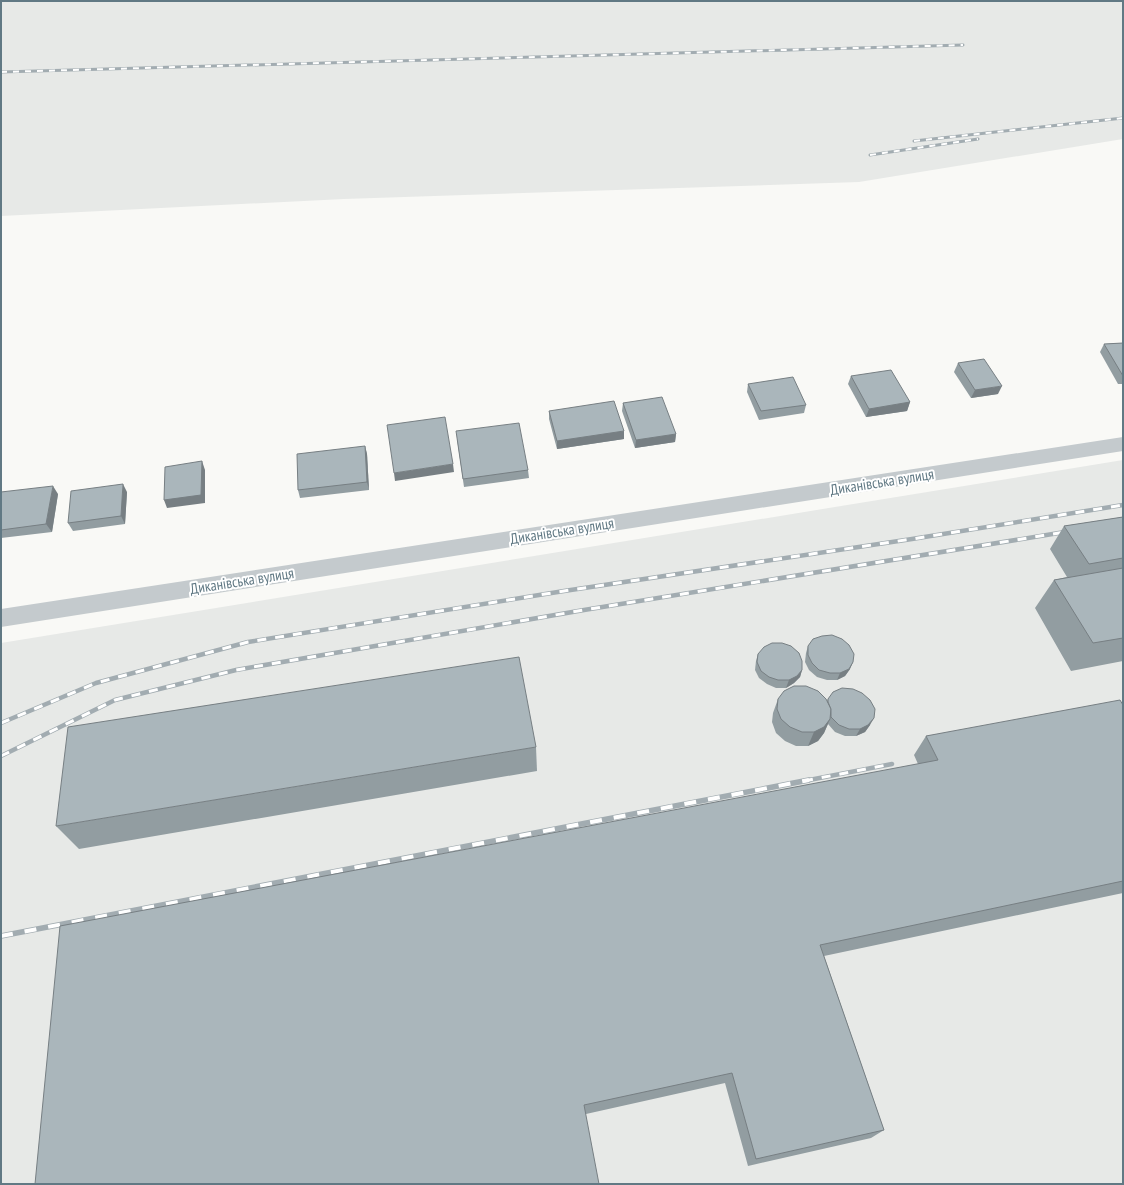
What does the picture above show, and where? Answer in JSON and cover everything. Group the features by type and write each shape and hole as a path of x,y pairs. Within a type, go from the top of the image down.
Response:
{"street":[{"name":"Диканівська вулиця","path":"1,618 1123,444"}],"shaded area":[{"path":"1,1 1123,1 1123,139 859,182 344,199 1,216"},
{"path":"1123,460 1123,1184 1,1184 1,643"}],"building":[{"path":"1123,343 1123,376 1104,344"},
{"path":"984,359 1002,386 975,390 958,363"},
{"path":"891,370 910,402 869,409 851,376"},
{"path":"793,377 806,405 761,411 748,384"},
{"path":"662,397 676,434 636,440 623,403"},
{"path":"614,401 624,431 557,441 549,411"},
{"path":"445,417 453,464 394,473 387,425"},
{"path":"519,423 528,470 463,479 456,431"},
{"path":"365,446 367,482 298,490 297,454"},
{"path":"202,461 201,495 164,500 165,467"},
{"path":"123,484 121,516 68,523 71,491"},
{"path":"53,486 46,524 1,530 1,492"},
{"path":"1123,517 1123,558 1089,564 1064,526"},
{"path":"1123,568 1123,638 1093,643 1054,580"},
{"path":"832,635 842,639 849,645 854,654 853,662 849,669 840,673 830,673 819,670 812,663 808,655 808,646 813,639"},
{"path":"772,643 782,643 791,646 799,653 802,661 802,670 797,676 789,680 778,680 769,677 761,671 757,662 758,654 764,647"},
{"path":"519,657 536,747 56,826 68,727"},
{"path":"794,686 806,686 818,691 826,699 831,709 830,719 824,727 814,732 802,732 790,727 781,719 777,709 778,699 784,691"},
{"path":"842,688 853,689 862,693 870,700 875,709 874,718 868,725 860,729 849,729 839,725 831,717 831,709 828,699 833,692"},
{"path":"1120,700 1123,705 1123,881 820,945 884,1130 756,1159 732,1073 584,1105 599,1184 35,1184 60,926 938,760 926,736"}],"railway":[{"path":"1,72 963,45"},
{"path":"914,141 1123,118"},
{"path":"870,155 978,139"},
{"path":"1,723 96,683 248,642 564,591 912,539 1123,505"},
{"path":"1,756 115,700 236,670 584,610 1071,531"},
{"path":"804,781 892,764"},
{"path":"1,936 809,780"}]}
